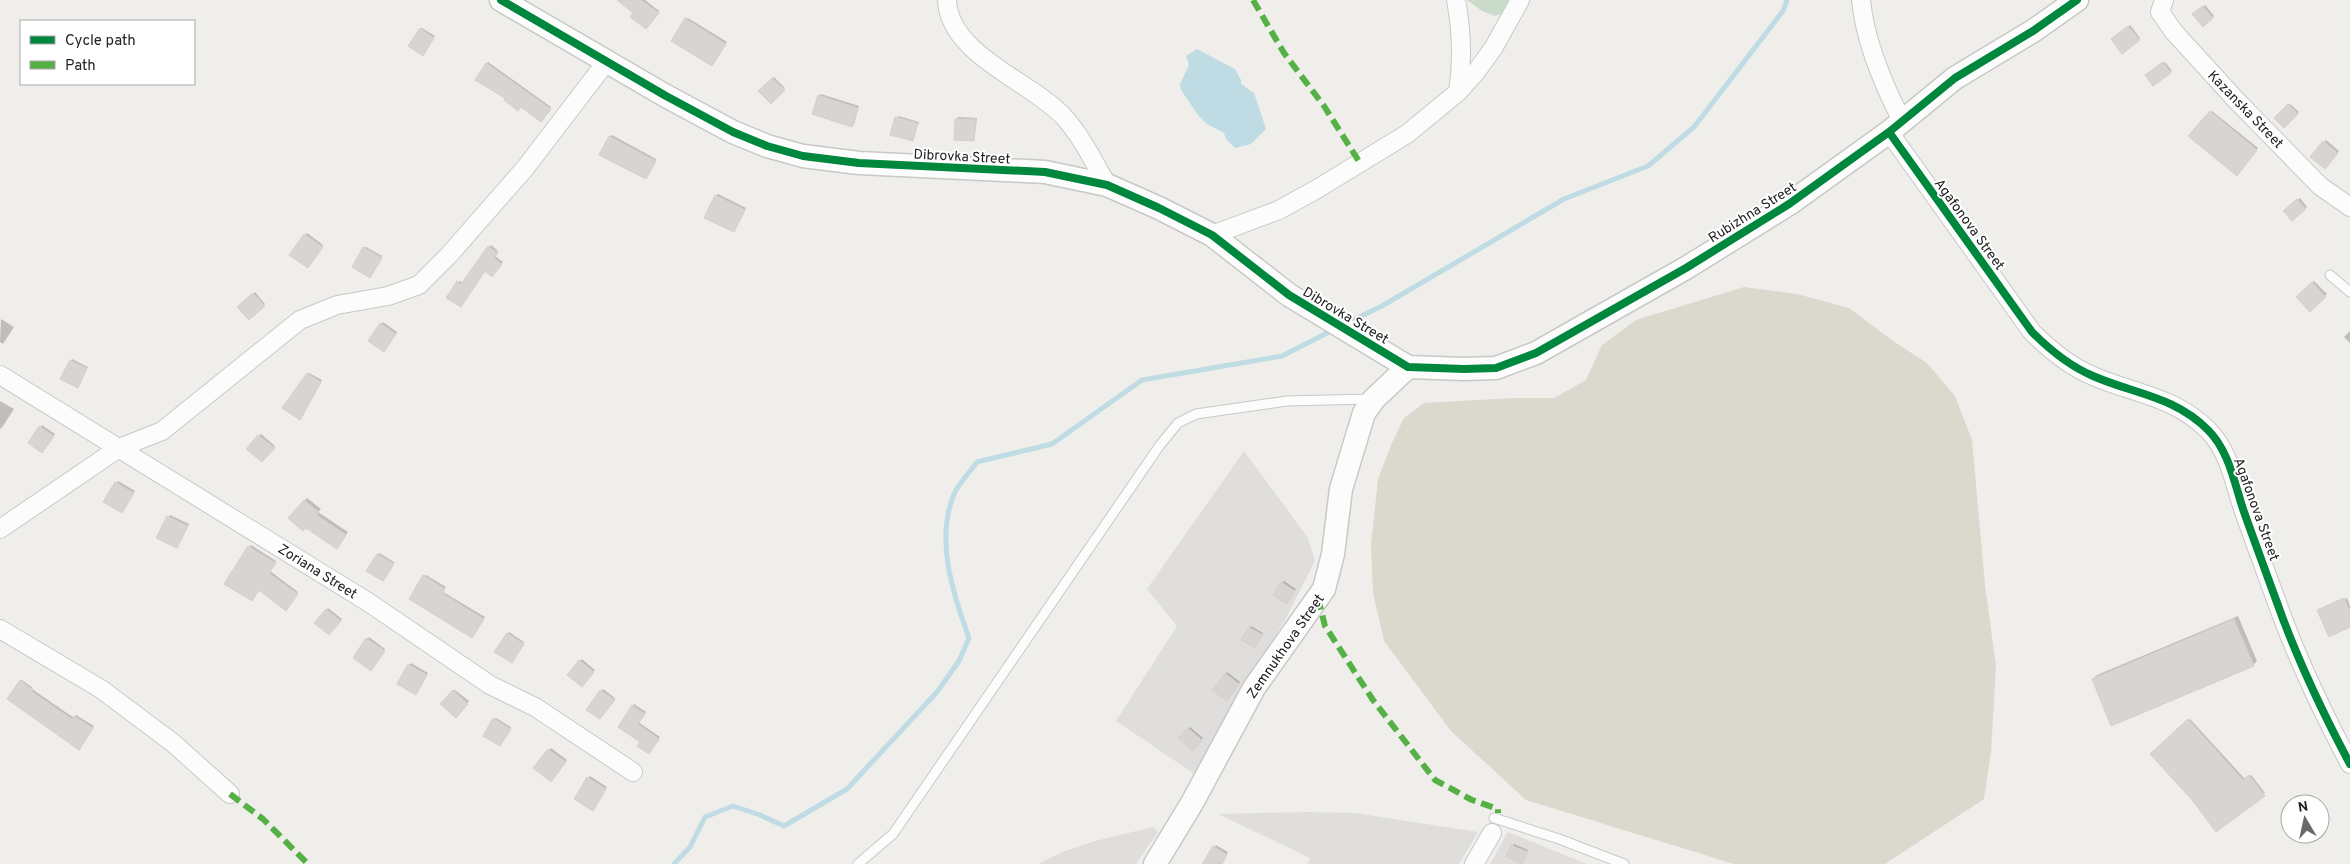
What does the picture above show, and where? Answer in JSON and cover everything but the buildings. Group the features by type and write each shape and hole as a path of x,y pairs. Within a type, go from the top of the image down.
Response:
{"street":[{"name":"Dibrovka Street","path":"501,0 733,132 767,146 803,156 859,163 1044,172 1107,185 1159,208 1212,235 1289,295 1408,367"},
{"path":"947,0 947,10 966,43 983,59 1044,98 1065,118 1082,142 1107,185"},
{"path":"1456,0 1462,39 1462,64 1458,92"},
{"path":"1212,235 1279,210 1318,190 1407,134 1458,92 1476,72 1494,47 1520,0"},
{"name":"Agafonova Street","path":"1861,0 1895,126 2032,332 2050,350 2070,365 2094,377 2161,398 2190,415 2209,431 2230,464 2243,507 2284,621 2312,688 2350,764"},
{"name":"Rubizhna Street","path":"1408,367 1496,368 1536,353 1686,268 1789,204 1895,126 1955,78 2033,31 2077,0"},
{"name":"Kazanska Street","path":"2164,0 2160,12 2174,32 2236,100 2320,186 2350,207"},
{"path":"0,529 119,448 162,431 300,320 337,305 388,296 419,285 449,255 526,167 607,62"},
{"name":"Zemnukhova Street","path":"1155,864 1192,802 1254,688 1324,589 1333,554 1341,489 1364,413 1374,399 1408,367"},
{"name":"Zoriana Street","path":"0,375 368,602 490,684 535,707 633,772"},
{"path":"0,629 101,689 174,743 230,794"},
{"path":"1474,864 1495,821"}],"lane":[{"path":"2330,275 2350,292"},
{"path":"858,864 893,834 1160,445 1178,423 1196,414 1287,401 1374,399"},
{"path":"1495,821 1559,839 1624,864"}],"shaded area":[{"path":"1744,287 1797,294 1849,308 1893,341 1927,363 1955,396 1972,440 1985,585 1996,666 1991,752 1984,799 1885,864 1734,864 1526,800 1451,731 1384,641 1373,593 1371,545 1378,479 1404,418 1424,403 1513,398 1554,398 1586,380 1602,345 1636,320"},
{"path":"1244,451 1308,538 1315,561 1284,622 1253,671 1196,775 1116,721 1177,626 1147,589"},
{"path":"1355,813 1478,832 1459,864 1307,864 1310,858 1218,814"},
{"path":"1153,827 1158,832 1136,864 1038,864 1062,852 1095,841"},
{"path":"1508,832 1587,864 1490,864"}],"green space":[{"path":"1467,0 1513,0 1506,12 1495,16 1482,11"}],"water":[{"path":"1197,49 1235,69 1241,84 1254,93 1266,129 1251,144 1235,148 1226,139 1224,133 1207,124 1198,115 1181,90 1180,84 1189,65 1186,56"}],"waterway":[{"path":"1347,323 1382,306 1564,199 1648,166 1694,127 1783,11 1787,0"},
{"path":"674,864 690,847 705,817 733,806 784,826 847,789 937,692 959,661 969,638 957,603 948,567 946,530 954,494 977,462 1052,444 1142,380 1282,356 1335,329"}],"marked path":[{"path":"1253,0 1284,53 1324,106 1360,163"},
{"path":"1318,598 1325,626 1373,700 1435,780 1472,800 1498,809 1498,813"},
{"path":"230,794 263,819 308,864"}],"cycle path":[{"path":"501,0 666,96 733,132 767,146 803,156 859,163 1045,172 1107,185 1159,208 1212,235 1289,295 1408,367 1464,369 1496,368 1536,353 1686,268 1789,204 1889,132 1955,78 2033,31 2077,0"},
{"path":"1889,132 2032,332 2039,339 2060,357 2084,372 2153,397 2181,410 2195,419 2215,438 2230,467 2243,509 2290,638 2314,693 2350,764"}]}
